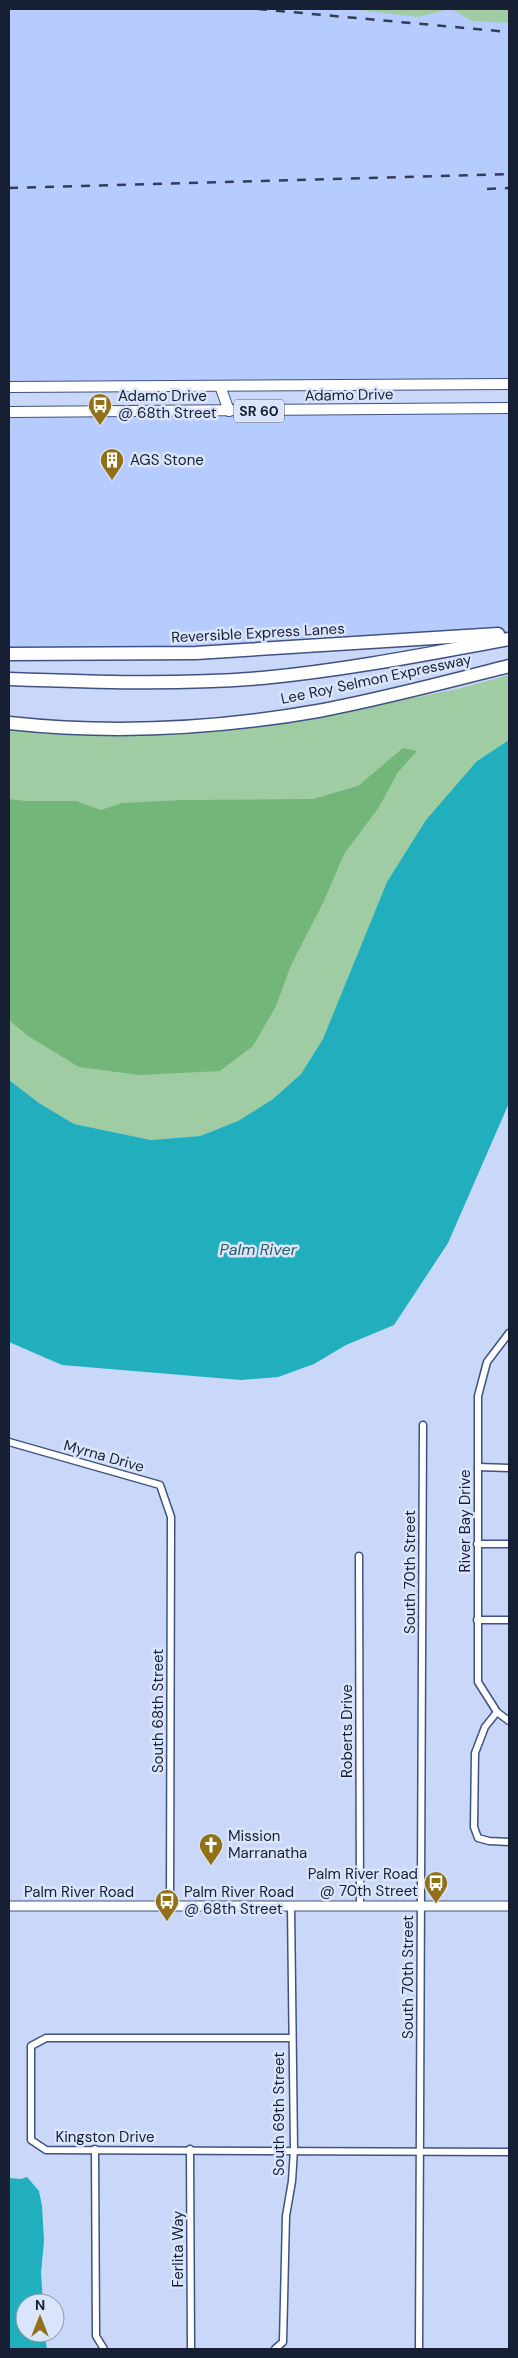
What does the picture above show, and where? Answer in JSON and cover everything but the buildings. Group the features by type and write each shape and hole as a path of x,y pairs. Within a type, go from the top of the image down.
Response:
{"highway":[{"name":"Reversible Express Lanes","path":"9,654 188,654 509,633"},
{"name":"Lee Roy Selmon Expressway","path":"9,679 157,681 262,678 355,666 509,638"},
{"name":"Lee Roy Selmon Expressway","path":"9,723 67,728 122,729 185,727 258,720 339,706 509,666"}],"main road":[{"name":"Adamo Drive","path":"9,387 509,384"},
{"path":"220,386 230,411"},
{"name":"Adamo Drive","path":"9,412 509,408"}],"street":[{"name":"River Bay Drive","path":"509,1333 487,1362 478,1396 477,1620 478,1682 497,1712 509,1721"},
{"name":"South 70th Street","path":"418,2349 423,1425"},
{"name":"Myrna Drive","path":"9,1442 160,1485 171,1517"},
{"path":"478,1467 509,1468"},
{"name":"South 68th Street","path":"170,1906 171,1517"},
{"path":"478,1544 509,1544"},
{"name":"Roberts Drive","path":"359,1556 360,1906"},
{"path":"477,1620 509,1620"},
{"path":"509,1716 497,1712 485,1727 475,1753 474,1826 478,1838 509,1842"},
{"name":"Palm River Road","path":"9,1906 509,1906"},
{"name":"South 69th Street","path":"275,2349 283,2342 286,2216 292,2181 294,2150 291,1906"},
{"name":"Kingston Drive","path":"292,2038 46,2038 31,2046 31,2140 46,2150 509,2152"},
{"path":"95,2150 96,2336 104,2349"},
{"name":"Ferlita Way","path":"190,2150 191,2349"}],"shaded area":[{"path":"9,9 509,9 509,379 9,382"},
{"path":"350,9 451,9 418,17"},
{"path":"451,9 509,9 509,23 472,21"},
{"path":"509,409 509,637 9,655 9,410"},
{"path":"509,675 509,740 477,761 323,1039 301,1074 273,1099 238,1121 200,1136 151,1140 74,1124 39,1103 9,1080 9,719 188,724 368,707 457,689"},
{"path":"403,748 417,751 398,772 379,807 344,854 324,901 291,965 276,1006 253,1046 220,1071 139,1075 79,1067 28,1036 9,1020 9,799 25,801 76,801 101,810 122,803 183,800 313,799 358,786"}],"water":[{"name":"Palm River","path":"509,740 509,1103 448,1243 394,1325 346,1345 314,1364 278,1377 241,1380 62,1365 9,1342 9,1080 39,1103 74,1124 151,1140 200,1136 238,1121 273,1099 301,1074 323,1039 387,882 426,820 477,761"},
{"path":"27,2177 39,2191 42,2206 44,2241 41,2273 42,2293 15,2293 15,2343 46,2343 47,2349 9,2349 9,2178 21,2179"}],"railway":[{"path":"258,9 509,32"},
{"path":"9,188 509,174"},
{"path":"487,189 509,188"}],"place":[{"name":"Adamo Drive @ 68th Street","path":"100,426"},
{"name":"AGS Stone","path":"112,481"},
{"name":"Mission Marranatha","path":"211,1866"},
{"name":"Palm River Road @ 70th Street","path":"436,1904"},
{"name":"Palm River Road @ 68th Street","path":"167,1922"}]}
